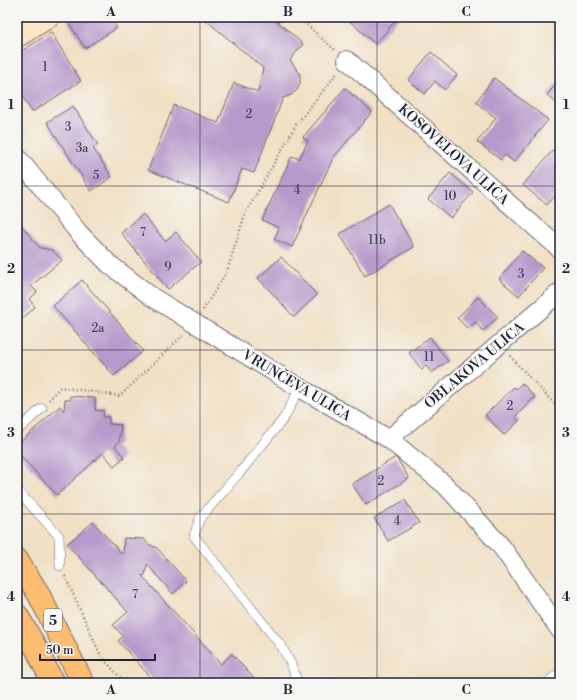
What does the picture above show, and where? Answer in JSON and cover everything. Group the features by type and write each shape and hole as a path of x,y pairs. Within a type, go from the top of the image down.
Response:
{"main road":[{"name":"5","path":"17,560 42,600 83,683"},
{"name":"5","path":"17,615 36,648 53,683"}],"street":[{"path":"17,36 48,17"},
{"name":"KOSOVELOVA ULICA","path":"347,60 560,249"},
{"name":"VRUNČEVA ULICA","path":"17,158 79,233 109,264 152,297 300,388 389,439 445,485 501,546 560,630"},
{"name":"OBLAKOVA ULICA","path":"389,439 560,292"}],"lane":[{"path":"298,683 291,664 279,642 194,536 200,518 284,418 300,388"},
{"path":"17,431 42,408"},
{"path":"17,490 59,536 60,566"},
{"path":"547,683 560,672"}],"path":[{"path":"42,408 60,388 120,396 194,324 227,271 245,214 296,125 347,60 298,17"},
{"path":"506,352 560,410"},
{"path":"60,566 101,656 125,683"}],"building":[{"path":"75,17 110,17 117,28 85,48 68,22"},
{"path":"202,17 272,17 303,44 290,60 300,74 300,83 297,90 291,95 283,98 254,173 242,169 229,202 148,170 174,105 218,123 234,83 258,92 263,68"},
{"path":"345,17 399,17 375,44"},
{"path":"51,32 81,81 32,112 17,88 17,54"},
{"path":"431,52 457,75 445,90 435,81 425,94 408,80"},
{"path":"494,78 548,120 514,162 505,155 501,160 477,142 496,118 476,102"},
{"path":"560,79 560,106 547,95"},
{"path":"345,88 372,112 333,158 292,247 274,239 279,228 262,220 292,156 299,159 308,141 303,137"},
{"path":"73,106 98,145 93,148 112,177 91,191 47,122"},
{"path":"553,150 560,155 560,171 557,175 560,178 560,190 547,205 523,185"},
{"path":"450,173 473,192 451,218 428,199"},
{"path":"389,204 414,247 365,276 340,234"},
{"path":"143,214 165,241 176,232 201,262 168,289 121,233"},
{"path":"17,220 40,248 52,250 62,260 31,286 37,292 29,299 35,307 17,324"},
{"path":"522,251 543,268 519,296 499,279"},
{"path":"281,257 317,295 294,317 258,278"},
{"path":"82,280 143,351 114,376 53,306"},
{"path":"478,297 498,317 483,331 475,322 468,329 457,318"},
{"path":"430,337 448,361 432,373 426,366 422,370 409,353"},
{"path":"522,383 535,397 515,417 519,421 504,435 485,415 514,387 516,389"},
{"path":"70,396 95,398 95,410 104,411 103,417 109,417 109,424 121,425 119,442 115,446 124,457 114,466 103,453 57,495 17,452 17,445 60,406 64,411 65,400 70,400"},
{"path":"396,457 409,478 366,505 352,484"},
{"path":"405,500 419,523 388,541 374,518"},
{"path":"93,522 123,555 124,538 144,539 148,544 157,548 186,581 173,594 147,564 145,575 142,576 221,664 232,654 258,683 156,683 118,641 123,636 113,625 128,612 67,544"}]}
